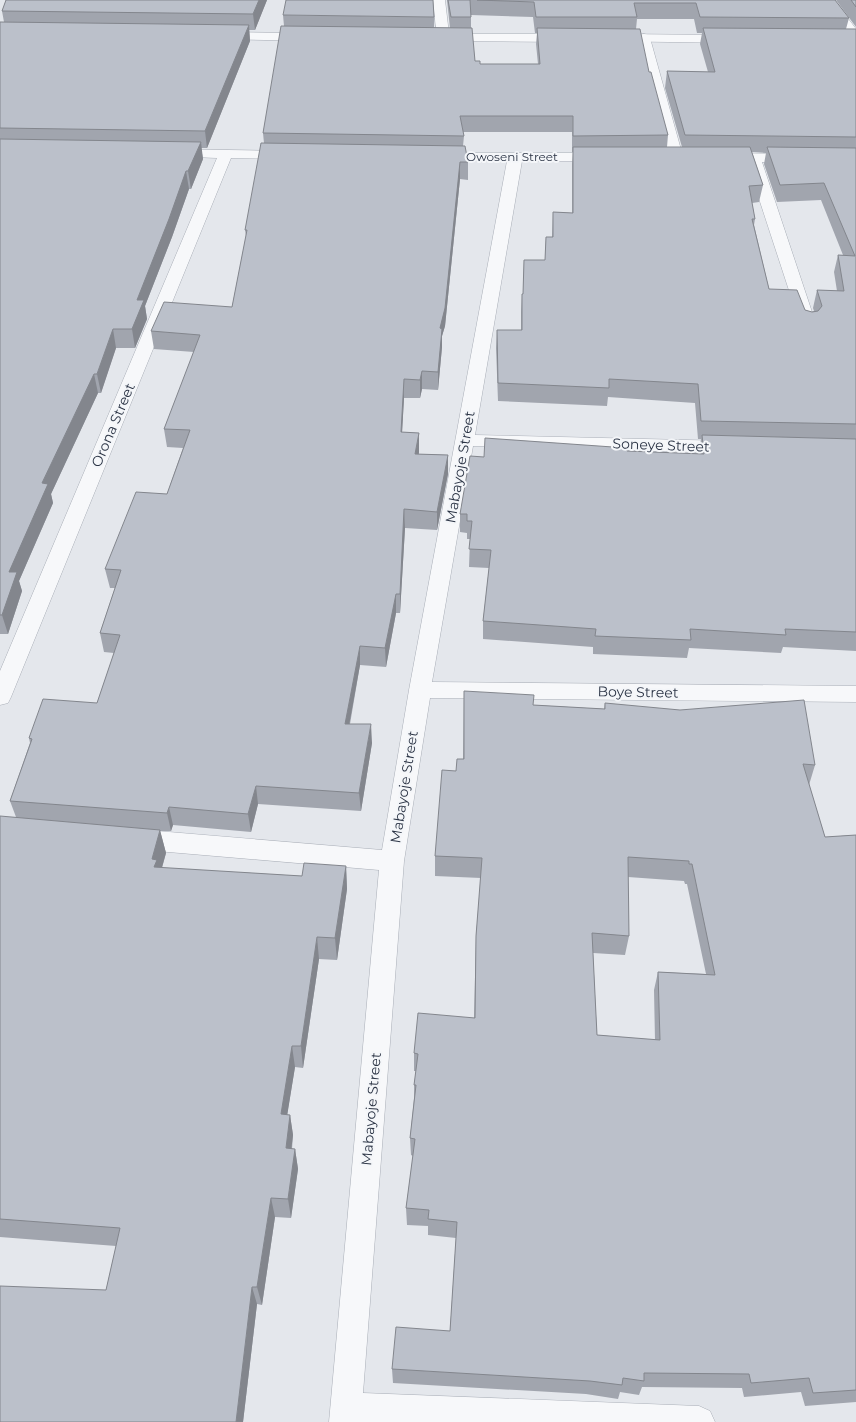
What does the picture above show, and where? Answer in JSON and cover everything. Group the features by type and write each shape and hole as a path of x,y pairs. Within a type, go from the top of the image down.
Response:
{"street":[{"path":"439,0 439,38 582,38"},
{"path":"828,0 856,38"},
{"path":"206,35 324,37"},
{"path":"598,38 746,39"},
{"path":"644,38 676,157"},
{"path":"840,39 856,38"},
{"path":"156,153 304,155"},
{"name":"Orona Street","path":"0,697 226,154"},
{"name":"Owoseni Street","path":"421,157 614,157"},
{"path":"660,157 691,157"},
{"path":"707,157 856,159"},
{"name":"Mabayoje Street","path":"346,1415 392,861 420,690 515,158"},
{"path":"753,158 808,323"},
{"name":"Soneye Street","path":"465,440 744,447"},
{"name":"Boye Street","path":"420,690 856,694"},
{"path":"110,837 392,861"},
{"path":"346,1415 699,1422"}],"building":[{"path":"6,0 259,0 253,14 2,11"},
{"path":"286,0 433,0 434,17 283,15"},
{"path":"448,0 470,0 471,17 451,17"},
{"path":"477,0 835,0 849,18 700,17 696,3 634,3 637,17 536,17 534,2"},
{"path":"851,0 856,0 856,7"},
{"path":"0,22 249,25 205,131 0,128"},
{"path":"281,26 472,28 475,61 480,61 480,64 540,64 537,28 640,29 649,72 651,72 668,135 573,136 573,116 460,116 464,136 263,133"},
{"path":"703,28 856,29 856,137 685,135 667,71 715,72"},
{"path":"0,139 201,142 188,171 186,171 137,300 144,300 132,329 113,329 97,374 94,374 42,483 48,484 9,572 17,572 2,615 0,615"},
{"path":"261,143 465,146 468,162 460,162 445,308 440,328 442,329 438,372 422,371 420,380 404,379 401,432 419,433 415,454 448,455 437,512 404,509 400,594 396,594 385,648 360,646 345,724 371,724 359,793 256,786 248,814 169,807 167,813 10,801 32,739 29,738 43,699 97,703 120,635 100,633 121,570 105,569 136,492 167,494 190,430 164,429 200,335 151,331 164,302 232,307 247,230 245,230"},
{"path":"573,147 750,147 763,185 749,186 755,219 752,219 769,289 797,290 805,310 812,312 818,311 822,306 817,290 844,291 838,255 855,256 824,183 780,185 767,147 856,148 856,424 701,421 698,384 609,379 609,388 498,383 497,330 522,330 524,260 545,260 546,237 553,237 553,212 573,213"},
{"path":"702,435 856,439 856,632 785,629 786,635 690,629 691,640 595,636 596,629 483,621 491,550 469,549 472,521 467,521 467,514 460,514 470,456 484,457 485,438 627,448 627,451 704,454"},
{"path":"464,691 534,695 533,705 605,709 605,703 680,710 804,700 815,765 803,764 825,837 856,835 856,1390 813,1393 809,1378 751,1383 749,1374 644,1373 644,1381 623,1378 622,1385 590,1381 392,1369 396,1327 450,1331 457,1222 428,1219 429,1210 406,1208 415,1139 410,1138 418,1054 414,1053 418,1013 475,1018 476,936 482,858 435,856 442,770 456,771 457,759 464,759","holes":["628,857 689,861 689,864 692,864 715,975 658,972 660,1040 597,1035 592,933 629,936"]},
{"path":"0,816 160,830 152,859 157,860 154,867 302,876 304,863 346,866 335,938 317,937 301,1046 292,1046 281,1114 290,1115 286,1148 295,1149 288,1199 271,1198 257,1287 252,1287 236,1422 0,1422 0,1286 106,1290 120,1228 0,1219"}]}
